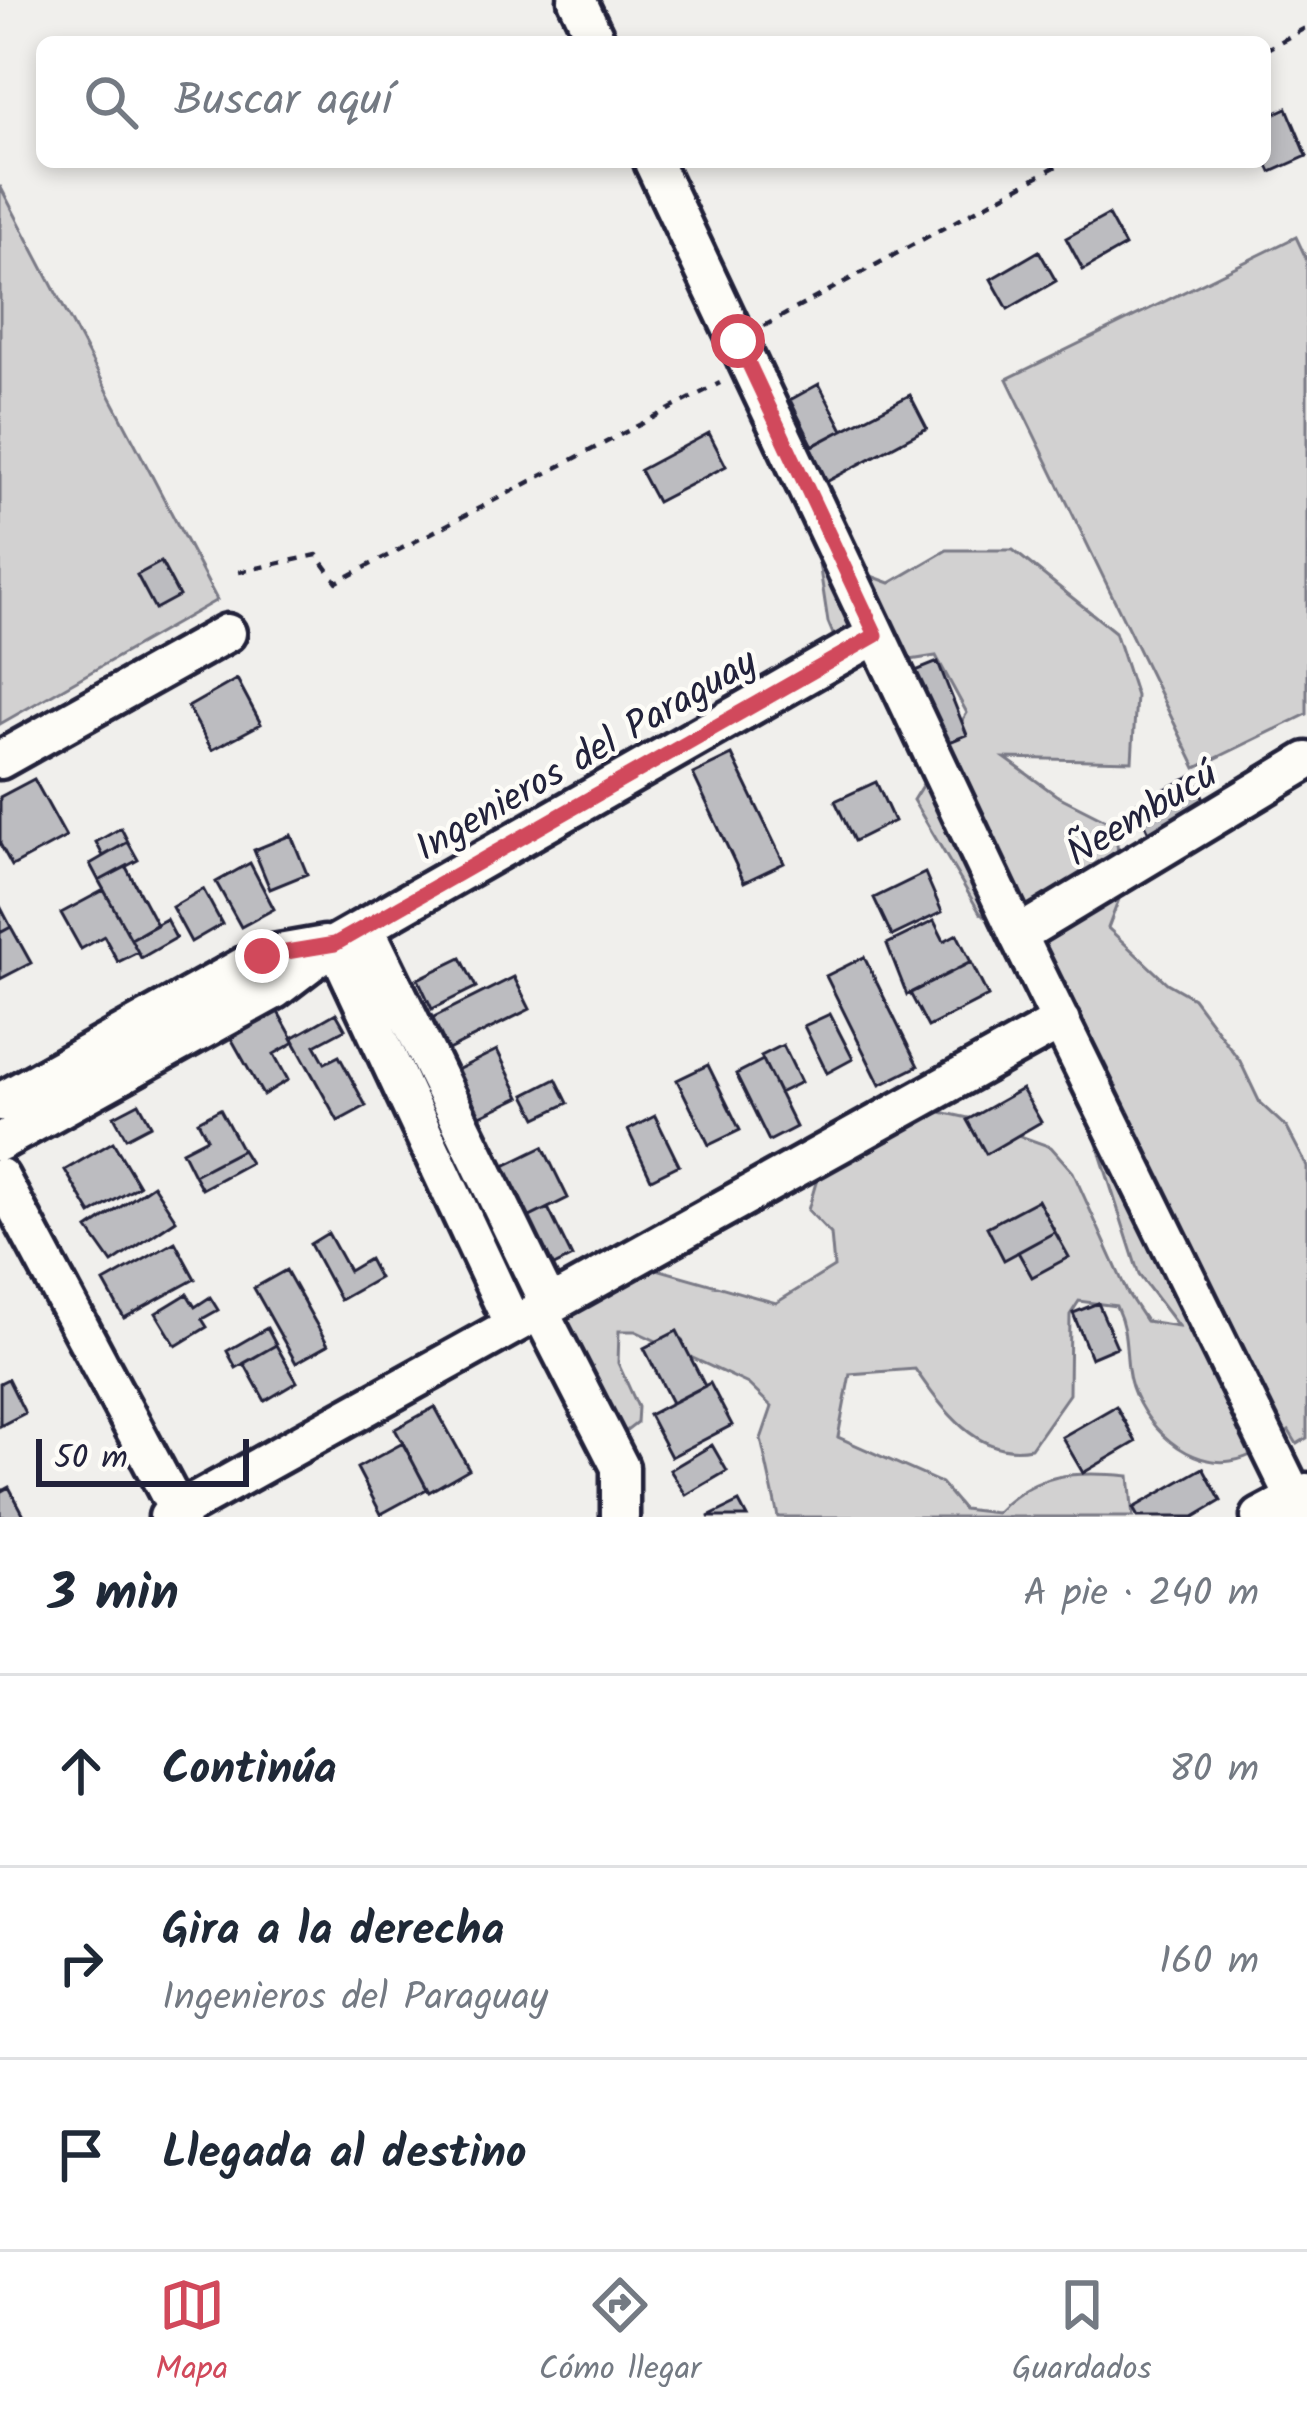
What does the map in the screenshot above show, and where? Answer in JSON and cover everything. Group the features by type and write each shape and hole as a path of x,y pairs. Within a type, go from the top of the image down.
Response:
{"street":[{"path":"577,0 593,36"},
{"path":"656,168 1060,1021 1302,1503 1260,1517"},
{"path":"0,760 227,633"},
{"name":"Ingenieros del Paraguay","path":"0,1142 275,990 350,935 876,635"},
{"name":"Ñeembucú","path":"1018,934 1307,761"},
{"path":"350,935 534,1314 620,1467 620,1517"},
{"name":"Ingenieros del Paraguay","path":"0,1102 262,956 350,935"},
{"path":"0,1177 176,1515 1060,1021"}],"path":[{"path":"1271,47 1307,27"},
{"path":"239,572 317,555 337,583 744,354 1054,168"}],"shaded area":[{"path":"0,186 217,600 0,724"},
{"path":"1296,237 1307,260 1307,714 1196,768 1007,379"},
{"path":"947,550 1013,550 1115,632 1136,696 1132,761 1005,758 1056,795 1115,825 1122,891 1108,928 1167,983 1193,998 1240,1061 1260,1103 1287,1128 1307,1166 1307,1438 1297,1444 1289,1431 1231,1461 1212,1461 1178,1447 1139,1403 1116,1306 1079,1301 1070,1315 1069,1394 1031,1448 994,1446 978,1438 949,1414 915,1369 850,1374 838,1437 941,1483 963,1509 996,1513 1026,1489 1056,1477 1129,1476 1133,1517 778,1517 761,1439 772,1407 748,1384 635,1331 619,1331 618,1363 638,1407 637,1423 624,1433 607,1432 554,1325 591,1297 650,1267 776,1303 834,1267 831,1234 808,1210 817,1179 878,1136 941,1112 1051,1147 1073,1172 1128,1294 1146,1321 1178,1326 1139,1275 1080,1091 1043,1037 1019,973 1032,942 980,913 913,800 967,713 936,656 872,666 841,653 828,622 818,556 890,583"}],"building":[{"path":"1287,108 1307,156 1271,172 1269,168 1271,115"},
{"path":"1108,215 1125,246 1083,270 1066,238"},
{"path":"1039,251 1056,281 1008,309 991,279"},
{"path":"819,384 843,430 813,446 790,400"},
{"path":"910,395 927,428 815,488 797,454"},
{"path":"709,433 726,466 657,502 640,470"},
{"path":"161,562 179,596 155,609 137,575"},
{"path":"938,662 967,735 932,749 903,676"},
{"path":"237,679 261,724 212,750 188,707"},
{"path":"732,755 784,863 744,882 693,774"},
{"path":"1193,776 1209,809 1151,837 1135,803"},
{"path":"34,779 66,837 12,866 0,844 0,797"},
{"path":"876,782 894,821 854,841 835,801"},
{"path":"121,828 128,842 103,856 96,842"},
{"path":"291,835 307,874 270,889 254,850"},
{"path":"128,842 138,860 99,881 90,864"},
{"path":"250,863 274,909 241,927 216,882"},
{"path":"126,867 157,925 131,939 99,881"},
{"path":"925,873 942,912 892,936 874,898"},
{"path":"203,889 222,924 191,942 172,907"},
{"path":"104,890 138,952 118,962 104,936 81,949 61,913"},
{"path":"0,906 11,927 0,933"},
{"path":"166,919 176,938 141,958 131,939"},
{"path":"934,921 944,941 957,934 971,962 907,995 887,944"},
{"path":"11,927 31,963 0,979 0,933"},
{"path":"864,957 918,1066 880,1085 826,976"},
{"path":"461,958 476,987 432,1009 418,979"},
{"path":"971,962 988,996 928,1027 910,993"},
{"path":"514,977 530,1009 446,1051 430,1019"},
{"path":"274,1005 295,1042 274,1054 288,1080 263,1095 227,1031"},
{"path":"336,1013 345,1029 315,1045 325,1063 339,1056 366,1106 338,1121 292,1038"},
{"path":"830,1014 853,1059 827,1073 804,1026"},
{"path":"783,1045 801,1082 779,1093 761,1056"},
{"path":"497,1050 520,1097 474,1119 451,1073"},
{"path":"763,1060 796,1127 769,1141 736,1074"},
{"path":"708,1065 740,1130 709,1145 677,1080"},
{"path":"556,1079 568,1103 537,1118 525,1095"},
{"path":"1022,1089 1041,1122 986,1154 967,1120"},
{"path":"139,1103 151,1125 126,1138 114,1116"},
{"path":"220,1109 242,1150 194,1175 182,1151 207,1138 198,1121"},
{"path":"655,1116 679,1165 651,1179 628,1130"},
{"path":"113,1142 139,1186 91,1214 65,1170"},
{"path":"543,1147 568,1198 526,1219 500,1168"},
{"path":"242,1150 250,1163 202,1189 194,1175"},
{"path":"153,1185 176,1220 112,1263 88,1229"},
{"path":"1038,1200 1055,1232 1004,1260 987,1227"},
{"path":"548,1208 572,1257 550,1268 526,1219"},
{"path":"1055,1232 1069,1257 1032,1277 1018,1252"},
{"path":"328,1233 349,1271 369,1259 379,1278 340,1300 310,1244"},
{"path":"175,1242 195,1279 124,1318 104,1282"},
{"path":"286,1270 328,1345 296,1363 254,1288"},
{"path":"187,1294 195,1307 210,1297 218,1310 202,1319 207,1327 176,1346 156,1313"},
{"path":"1098,1303 1117,1347 1091,1358 1073,1313"},
{"path":"267,1328 276,1345 236,1368 227,1351"},
{"path":"677,1331 705,1386 672,1403 644,1348"},
{"path":"276,1345 297,1382 265,1401 244,1363"},
{"path":"8,1379 25,1413 0,1426 0,1383"},
{"path":"710,1383 732,1425 671,1457 649,1415"},
{"path":"1116,1406 1136,1442 1083,1473 1062,1437"},
{"path":"435,1407 469,1469 429,1492 395,1429"},
{"path":"403,1443 427,1489 381,1514 357,1468"},
{"path":"712,1445 727,1471 686,1495 670,1470"},
{"path":"1203,1468 1221,1501 1194,1517 1138,1517 1133,1508"},
{"path":"9,1487 25,1517 0,1517 0,1492"},
{"path":"739,1502 747,1517 708,1517"}],"route":[{"path":"262,956 335,944 876,635 738,341"}]}
